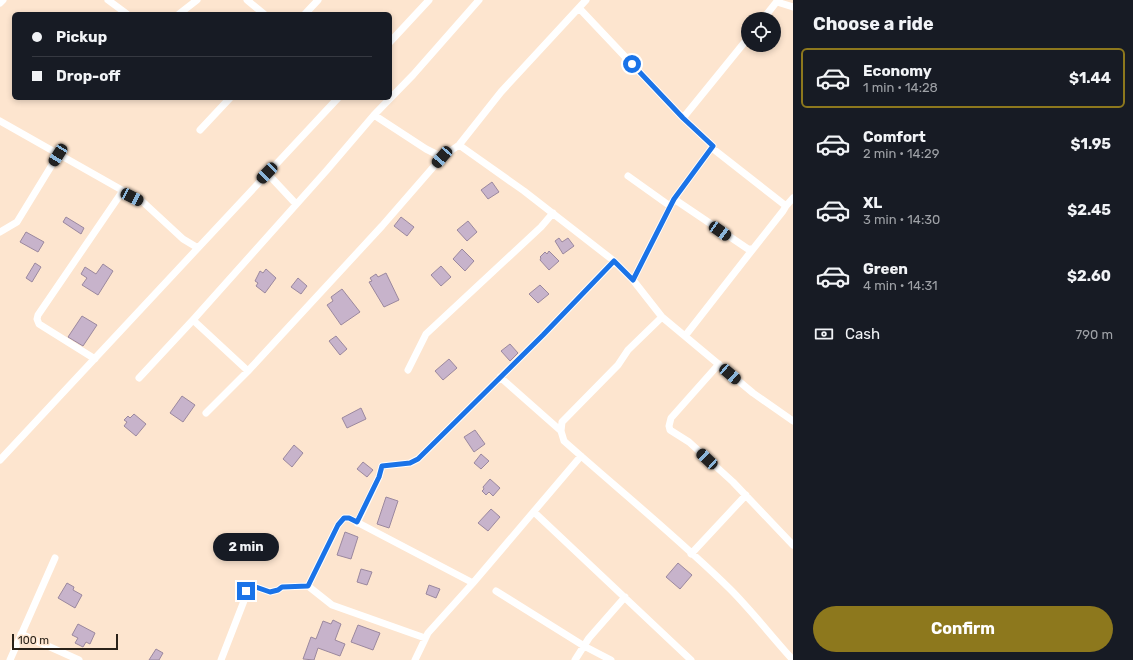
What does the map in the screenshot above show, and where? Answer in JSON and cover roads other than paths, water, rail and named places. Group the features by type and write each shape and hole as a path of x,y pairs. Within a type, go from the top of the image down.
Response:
{"street":[{"path":"0,3 3,0"},
{"path":"108,0 123,12"},
{"path":"182,12 197,0"},
{"path":"247,0 262,12"},
{"path":"307,12 318,0"},
{"path":"392,40 429,0"},
{"path":"392,96 479,0"},
{"path":"206,413 382,226 442,157 459,145 501,92 586,0"},
{"path":"768,12 777,1 793,7"},
{"path":"579,8 683,118 713,146 712,148 786,206"},
{"path":"683,118 741,47"},
{"path":"200,130 228,100"},
{"path":"0,460 336,100"},
{"path":"139,378 193,320 388,100"},
{"path":"374,115 426,149 442,157"},
{"path":"0,121 122,192 143,202 183,239 198,248"},
{"path":"459,145 553,213 614,261 633,280 662,317 753,393 793,421"},
{"path":"633,280 672,202 712,148"},
{"path":"0,232 17,222 58,155"},
{"path":"267,173 296,204"},
{"path":"628,176 743,247 753,248"},
{"path":"94,359 39,324 37,319 38,315 122,192"},
{"path":"685,336 793,198"},
{"path":"408,370 426,334 541,227 553,213"},
{"path":"357,522 379,477 382,466 410,463 418,459 614,261"},
{"path":"662,317 628,350 618,365 562,422 561,431 564,441 629,499 649,513 730,590 793,660"},
{"path":"193,320 248,370"},
{"path":"719,364 671,418 669,426 670,430 689,442 746,495 793,545"},
{"path":"500,377 561,431"},
{"path":"415,660 428,633 473,583 581,456"},
{"path":"691,554 746,495"},
{"path":"534,512 691,660"},
{"path":"308,586 338,525 344,518 349,518 357,522 473,583"},
{"path":"10,660 55,558"},
{"path":"221,660 249,588 253,586 270,592 278,590 282,587 308,586 332,605 425,638"},
{"path":"496,591 584,646 611,660"},
{"path":"575,660 589,638 625,597"},
{"path":"21,634 79,660"}]}
